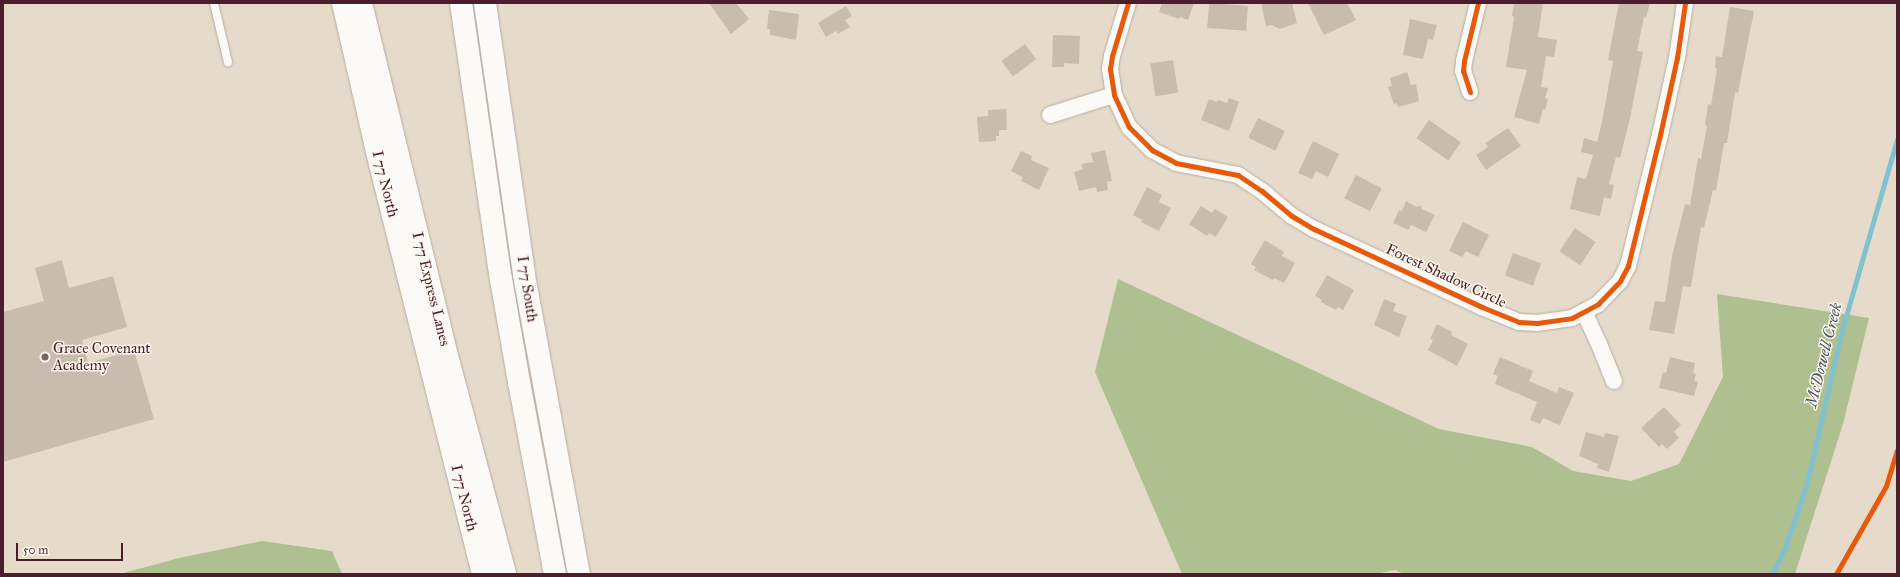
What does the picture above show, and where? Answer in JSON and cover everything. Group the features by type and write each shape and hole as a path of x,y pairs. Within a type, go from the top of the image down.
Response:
{"highway":[{"name":"I 77 North","path":"343,3 382,171 483,574"},
{"name":"I 77 Express Lanes","path":"361,3 436,310 505,574"},
{"path":"461,3 501,279 555,574"},
{"name":"I 77 South","path":"485,3 524,275 579,574"}],"street":[{"name":"Forest Shadow Circle","path":"1128,3 1112,56 1110,69 1114,95 1129,127 1146,146 1176,163 1238,175 1262,191 1292,216 1314,229 1482,308 1519,322 1537,323 1572,318 1598,304 1620,281 1628,266 1660,135 1676,58 1685,3"},
{"path":"1470,92 1463,71 1478,3"},
{"path":"1050,114 1114,95"},
{"path":"1584,312 1614,381"}],"lane":[{"path":"214,3 228,62"}],"green space":[{"path":"1118,279 1439,429 1532,447 1573,471 1631,481 1679,464 1723,377 1717,294 1869,318 1843,424 1795,574 1404,574 1395,570 1375,574 1182,574 1095,372"},
{"path":"262,541 332,551 342,574 120,574 179,558"}],"building":[{"path":"709,3 736,3 749,19 731,34"},
{"path":"1162,3 1194,3 1188,20 1180,17 1179,19 1159,12"},
{"path":"1209,3 1248,6 1246,31 1207,28"},
{"path":"1261,3 1292,3 1297,23 1280,29 1271,25 1266,26"},
{"path":"1308,3 1347,3 1356,20 1324,35"},
{"path":"1514,3 1543,3 1538,37 1557,40 1554,57 1546,56 1541,87 1548,88 1545,98 1548,99 1545,110 1543,109 1539,124 1514,117 1527,70 1506,67 1514,17 1512,16"},
{"path":"1619,3 1650,3 1646,18 1644,17 1637,51 1643,52 1630,118 1620,158 1616,157 1609,184 1614,185 1611,199 1604,197 1600,216 1570,209 1577,177 1586,179 1593,155 1581,152 1584,138 1597,142 1602,122 1613,61 1608,60"},
{"path":"846,6 852,16 845,20 850,27 838,34 836,31 826,37 818,23"},
{"path":"1730,7 1754,11 1738,93 1735,92 1727,143 1724,143 1716,191 1713,190 1704,228 1701,227 1691,287 1683,286 1674,334 1649,330 1655,301 1665,302 1672,256 1685,204 1690,205 1698,158 1701,159 1707,126 1705,125 1708,104 1711,105 1717,69 1715,68 1716,56 1722,57"},
{"path":"769,10 799,14 796,40 770,35 770,29 767,29"},
{"path":"1410,19 1437,25 1433,40 1428,39 1423,59 1403,55"},
{"path":"1053,35 1080,36 1079,64 1064,63 1064,67 1052,67"},
{"path":"1025,44 1036,59 1013,76 1002,61"},
{"path":"1173,60 1178,93 1155,96 1150,64"},
{"path":"1407,72 1411,85 1416,84 1419,101 1398,107 1396,103 1394,104 1388,87 1392,86 1390,78"},
{"path":"1229,98 1239,102 1229,131 1201,120 1209,99 1227,103"},
{"path":"1006,109 1007,130 999,130 999,136 996,136 996,141 979,142 977,117 988,116 988,110"},
{"path":"1258,118 1285,131 1275,151 1248,138"},
{"path":"1429,120 1461,142 1448,160 1416,138"},
{"path":"1508,128 1521,146 1486,170 1476,155 1488,147 1485,143"},
{"path":"1313,141 1339,154 1328,177 1316,171 1312,179 1298,173"},
{"path":"1105,150 1112,181 1107,182 1108,190 1097,192 1096,187 1079,191 1074,172 1083,169 1081,164 1093,162 1091,153"},
{"path":"1021,151 1032,156 1031,160 1049,168 1039,190 1021,181 1023,177 1011,171"},
{"path":"1356,175 1382,188 1370,211 1344,198"},
{"path":"1147,187 1162,195 1159,202 1171,208 1159,231 1141,222 1142,220 1133,215"},
{"path":"1406,201 1417,207 1421,205 1422,209 1435,215 1426,232 1411,225 1408,230 1393,223 1399,210 1402,211"},
{"path":"1201,206 1212,213 1215,209 1228,217 1216,237 1209,233 1207,236 1189,224"},
{"path":"1463,222 1489,235 1478,257 1466,251 1462,257 1449,251"},
{"path":"1575,228 1596,242 1580,265 1559,251"},
{"path":"1265,240 1284,252 1282,256 1295,263 1284,283 1274,278 1273,280 1254,270 1256,267 1251,264"},
{"path":"1513,253 1541,263 1533,286 1505,276"},
{"name":"Grace Covenant Academy","path":"62,260 69,288 113,276 127,327 82,340 88,363 134,350 154,419 3,462 3,312 44,301 35,268"},
{"path":"1327,275 1354,290 1343,310 1338,307 1336,310 1321,302 1322,300 1315,296"},
{"path":"1384,299 1396,304 1393,311 1407,316 1399,337 1374,325"},
{"path":"1437,324 1452,332 1451,335 1468,344 1457,366 1428,350 1433,340 1430,339"},
{"path":"1500,357 1533,371 1529,381 1557,393 1559,387 1574,393 1560,425 1543,418 1540,424 1530,420 1537,402 1495,384 1498,376 1493,374"},
{"path":"1670,357 1695,363 1693,373 1696,374 1694,381 1698,382 1694,396 1659,388 1663,372 1666,373"},
{"path":"1664,407 1681,425 1674,432 1679,438 1667,449 1662,444 1659,447 1641,428"},
{"path":"1586,432 1604,437 1605,433 1619,436 1609,472 1597,468 1598,464 1579,456"}],"waterway":[{"name":"McDowell Creek","path":"1772,574 1785,548 1807,483 1842,330 1897,140"}],"cycle path":[{"path":"1128,3 1112,56 1110,69 1114,95 1129,127 1152,150 1176,163 1238,175 1262,191 1292,216 1314,229 1482,307 1519,322 1537,323 1572,318 1598,304 1620,281 1628,266 1677,58 1685,3"},
{"path":"1470,92 1463,71 1478,3"},
{"path":"1836,574 1886,486 1897,451"}],"place":[{"name":"Grace Covenant Academy","path":"45,357"}]}
